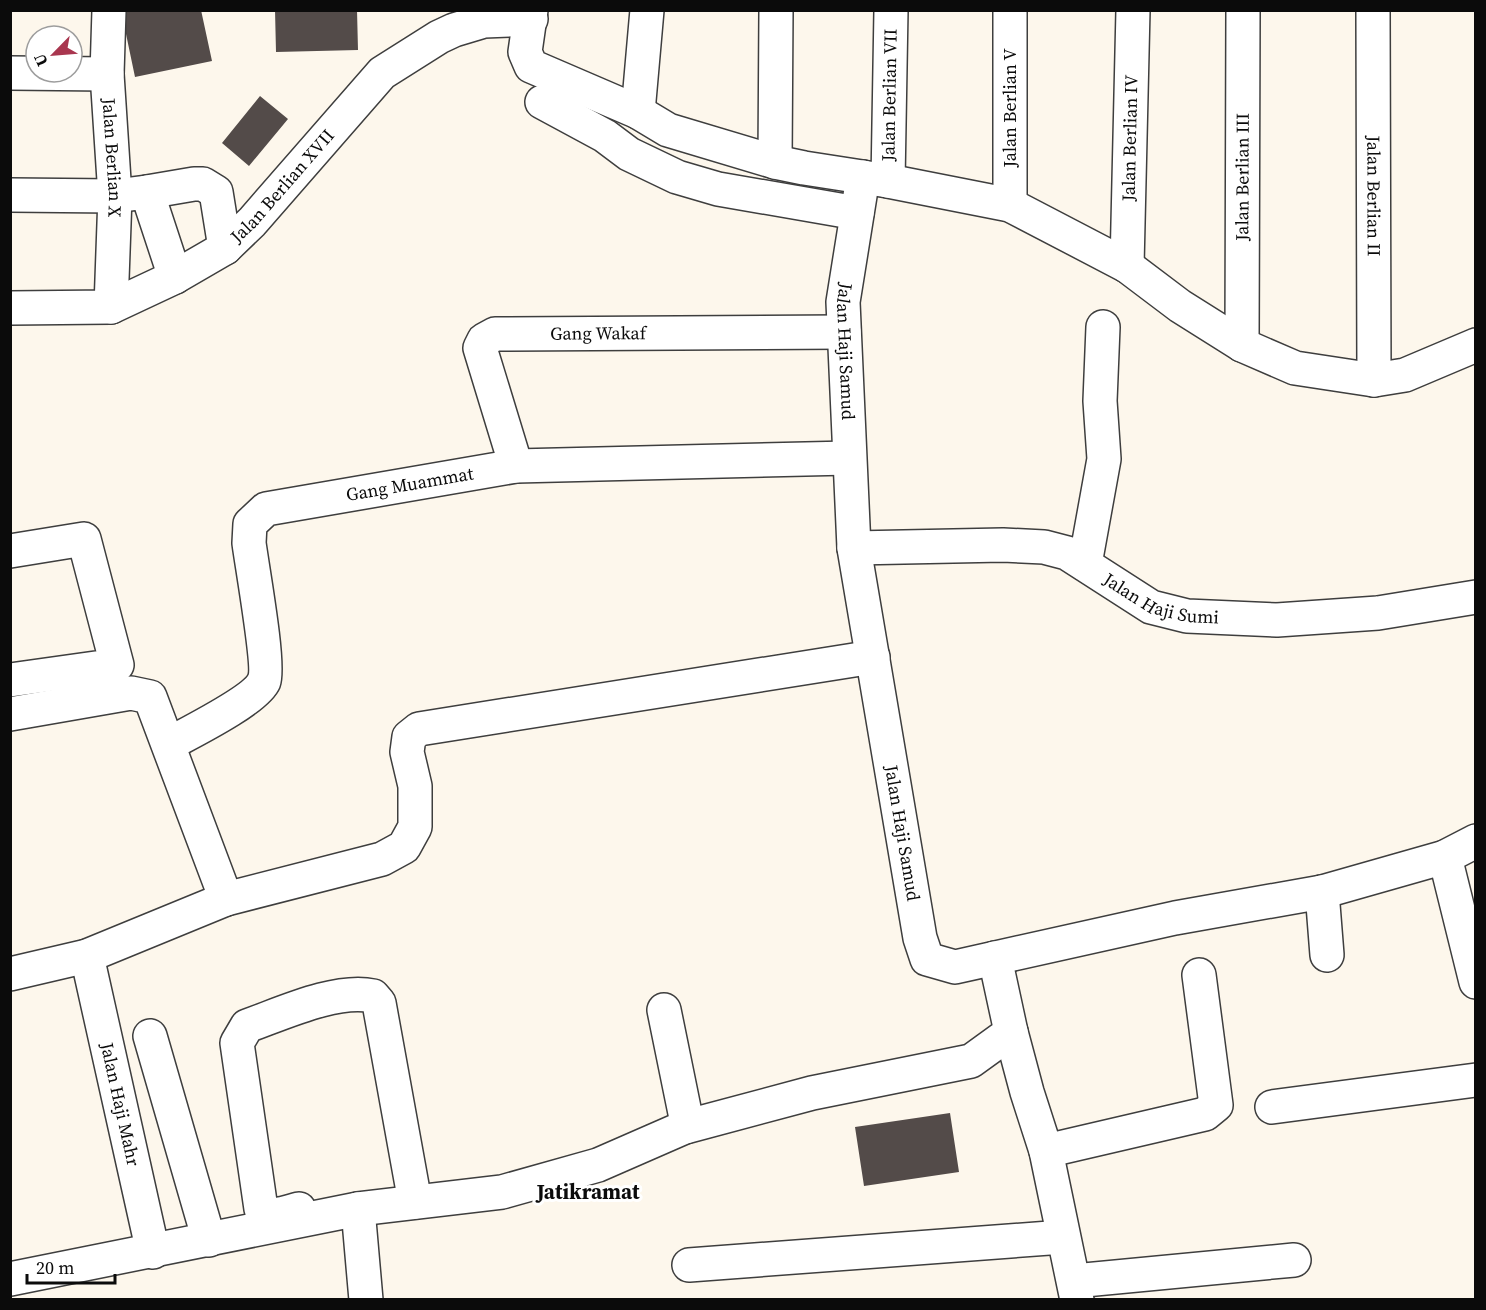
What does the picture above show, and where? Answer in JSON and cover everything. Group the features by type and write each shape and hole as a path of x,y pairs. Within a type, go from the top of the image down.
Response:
{"street":[{"name":"Jalan Berlian X","path":"109,10 107,74 115,196 111,307"},
{"path":"638,112 647,10"},
{"path":"775,162 776,10"},
{"name":"Jalan Berlian VII","path":"875,179 891,10"},
{"name":"Jalan Berlian V","path":"1010,10 1010,205"},
{"name":"Jalan Berlian IV","path":"1127,266 1133,10"},
{"name":"Jalan Berlian III","path":"1242,345 1243,10"},
{"name":"Jalan Berlian II","path":"1373,10 1374,380"},
{"path":"531,15 525,52 531,66 638,112 668,130 775,162 1010,205 1127,266 1180,306 1242,345 1295,368 1374,380 1405,375 1476,345"},
{"name":"Jalan Berlian XVII","path":"10,308 111,307 175,277 225,248 252,222 382,73 454,30 484,21 531,15"},
{"path":"10,73 107,74"},
{"path":"542,102 605,136 629,154 678,177 718,189 857,213"},
{"path":"668,130 662,146 718,189"},
{"name":"Jalan Haji Samud","path":"875,179 857,213 843,302 854,548 918,926 927,959 955,967 1175,918 1322,891 1445,857 1476,841"},
{"path":"10,195 115,196 203,184 216,192 225,248"},
{"path":"147,192 175,277"},
{"path":"1085,564 1104,459 1100,401 1103,327"},
{"name":"Gang Wakaf","path":"516,466 480,348 484,340 495,334 844,332"},
{"name":"Gang Muammat","path":"169,744 250,697 264,681 265,660 249,543 250,524 266,509 516,466 849,458"},
{"path":"10,551 84,539 117,665 10,680"},
{"name":"Jalan Haji Sumi","path":"854,548 1002,545 1044,547 1067,553 1151,607 1187,616 1277,620 1378,613 1476,597"},
{"path":"10,974 87,956 226,899 382,859 405,847 415,827 415,786 407,752 409,736 419,729 873,657"},
{"path":"10,714 131,693 150,697 226,899"},
{"path":"1445,857 1476,982"},
{"path":"1322,891 1327,955"},
{"name":"Jalan Haji Mahr","path":"87,956 153,1252"},
{"path":"995,958 1011,1032 1046,1151 1075,1290 1294,1260"},
{"path":"1046,1151 1205,1114 1213,1109 1216,1105 1198,975"},
{"path":"413,1193 377,999 367,995 329,998 247,1026 243,1030 237,1043 262,1212 270,1215 413,1193 502,1192 598,1165 685,1127 812,1093 971,1061 1011,1032"},
{"path":"664,1010 686,1118 685,1127"},
{"path":"150,1036 209,1240"},
{"path":"1272,1107 1476,1080"},
{"path":"10,1279 358,1209 413,1193"},
{"path":"358,1209 366,1299"},
{"path":"689,1265 1063,1237"}],"building":[{"path":"121,10 201,10 212,61 135,77"},
{"path":"275,10 357,10 358,50 276,52"},
{"path":"260,96 288,119 249,166 222,143"},
{"path":"950,1113 959,1172 864,1186 855,1127"}],"district":[{"name":"Jatikramat","path":"588,1192"}]}
